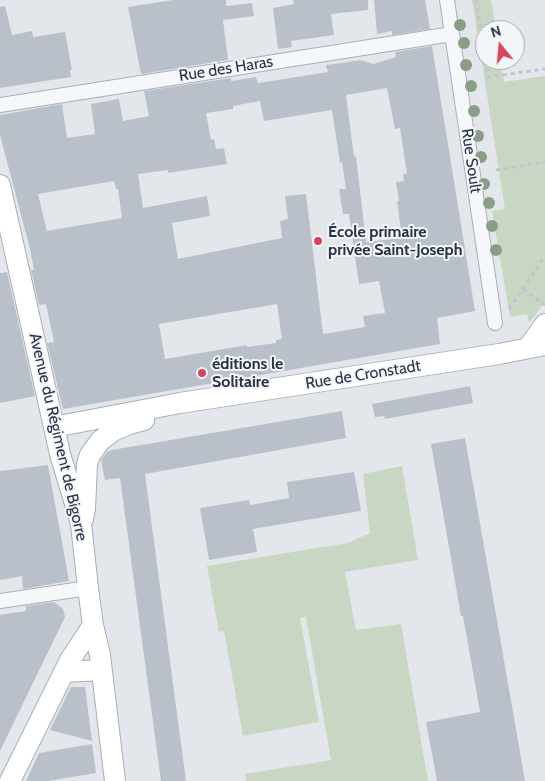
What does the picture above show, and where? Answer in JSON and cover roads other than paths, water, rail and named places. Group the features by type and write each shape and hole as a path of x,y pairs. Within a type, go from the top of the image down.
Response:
{"main road":[{"name":"Avenue du Régiment de Bigorre","path":"0,184 60,454 81,524 115,781"},
{"path":"536,346 545,324"},
{"name":"Rue de Cronstadt","path":"54,427 180,403 500,354 536,346"},
{"name":"Rue de Cronstadt","path":"81,524 85,509 87,464 90,455 100,441 114,431 129,424 168,415 180,403"},
{"path":"10,781 64,672 93,625"},
{"path":"64,672 101,670"}],"street":[{"name":"Rue Soult","path":"447,0 496,323"},
{"name":"Rue des Haras","path":"0,105 452,34"},
{"path":"0,600 88,588"}],"place":[{"name":"École primaire privée Saint-Joseph","path":"318,241"},
{"name":"éditions le Solitaire","path":"202,373"}]}
